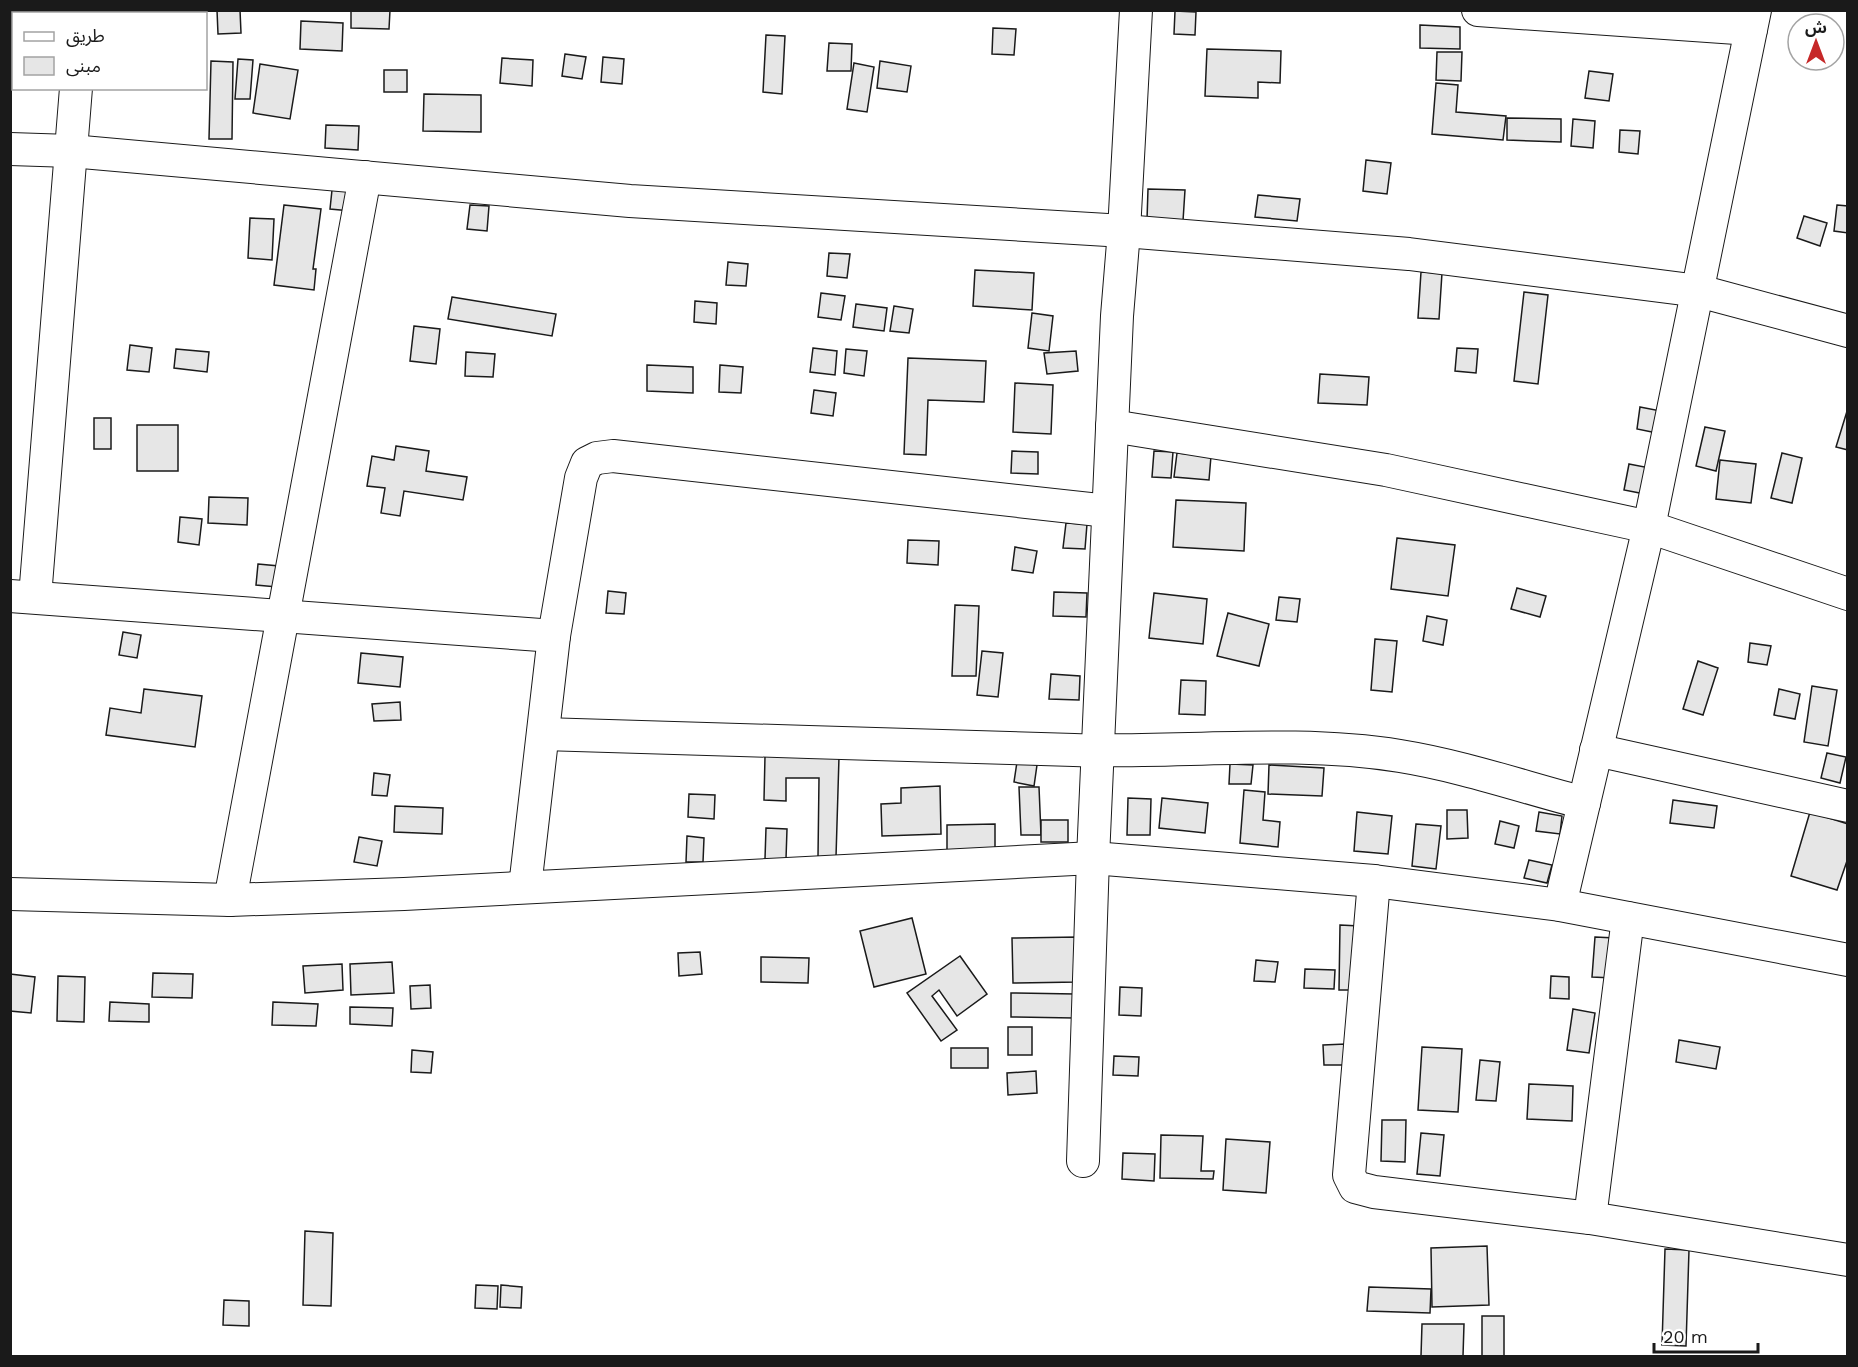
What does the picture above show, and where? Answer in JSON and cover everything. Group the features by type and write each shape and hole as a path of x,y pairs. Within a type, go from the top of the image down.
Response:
{"street":[{"path":"1083,1161 1108,511 1117,316 1136,10"},
{"path":"1478,10 1753,20 1649,527 1560,905"},
{"path":"76,90 22,596 554,636"},
{"path":"10,149 71,151 630,201 1124,231 1409,254 1699,291 1848,331"},
{"path":"230,900 365,177"},
{"path":"1112,426 1386,470 1649,527 1848,594"},
{"path":"525,887 554,636 580,478 587,463 597,458 613,456 1108,511"},
{"path":"543,734 1098,751 1292,749 1400,756 1584,803"},
{"path":"1596,750 1848,806"},
{"path":"10,894 230,900 1093,858 1374,881 1560,905 1848,960"},
{"path":"1374,881 1348,1175 1355,1187 1374,1192 1590,1218 1848,1260"},
{"path":"1590,1218 1628,918"}],"building":[{"path":"117,10 171,10 171,12 117,12"},
{"path":"217,10 240,10 241,33 218,34"},
{"path":"351,10 390,10 389,29 351,28"},
{"path":"1175,11 1196,12 1195,35 1174,34"},
{"path":"301,21 343,23 342,51 300,49"},
{"path":"1420,25 1460,27 1460,49 1420,48"},
{"path":"993,28 1016,29 1014,55 992,54"},
{"path":"766,35 785,36 782,94 763,92"},
{"path":"829,43 852,44 851,71 827,71"},
{"path":"1207,49 1281,51 1280,83 1258,82 1258,98 1205,96"},
{"path":"1437,52 1462,52 1461,81 1436,80"},
{"path":"565,54 586,57 582,79 562,76"},
{"path":"603,57 624,59 622,84 601,82"},
{"path":"502,58 533,60 532,86 500,83"},
{"path":"238,59 253,60 250,99 235,99"},
{"path":"211,61 233,62 232,139 209,139"},
{"path":"880,61 911,66 907,92 877,88"},
{"path":"854,63 874,67 867,112 847,109"},
{"path":"260,64 298,70 290,119 253,113"},
{"path":"384,70 407,70 407,92 384,92"},
{"path":"1589,71 1613,74 1609,101 1585,98"},
{"path":"1436,83 1458,85 1456,112 1506,116 1503,140 1432,134"},
{"path":"424,94 481,95 481,132 423,131"},
{"path":"1507,118 1561,119 1561,142 1507,140"},
{"path":"1573,119 1595,121 1593,148 1571,146"},
{"path":"326,125 359,126 358,150 325,148"},
{"path":"1620,130 1640,131 1638,154 1619,152"},
{"path":"1366,160 1391,163 1387,194 1363,191"},
{"path":"1148,189 1185,190 1183,221 1147,220"},
{"path":"332,190 354,192 351,211 330,209"},
{"path":"1258,195 1300,199 1297,221 1255,217"},
{"path":"284,205 321,209 313,269 316,269 314,290 274,285"},
{"path":"470,205 489,206 487,231 467,229"},
{"path":"1837,205 1848,206 1848,233 1834,231"},
{"path":"1804,216 1827,223 1820,246 1797,238"},
{"path":"250,218 274,219 272,260 248,258"},
{"path":"829,253 850,254 847,278 827,276"},
{"path":"728,262 748,264 746,286 726,285"},
{"path":"975,270 1034,273 1032,310 973,306"},
{"path":"1421,272 1442,273 1439,319 1418,318"},
{"path":"1524,292 1548,295 1538,384 1514,381"},
{"path":"821,293 845,296 841,320 818,317"},
{"path":"452,297 556,314 552,336 448,319"},
{"path":"695,301 717,303 716,324 694,322"},
{"path":"856,304 887,308 884,331 853,327"},
{"path":"894,306 913,309 909,333 890,331"},
{"path":"1032,313 1053,316 1049,351 1028,348"},
{"path":"414,326 440,329 436,364 410,361"},
{"path":"130,345 152,348 149,372 127,370"},
{"path":"813,348 837,351 835,375 810,372"},
{"path":"1457,348 1478,349 1476,373 1455,371"},
{"path":"176,349 209,352 207,372 174,368"},
{"path":"846,349 867,351 864,376 844,373"},
{"path":"1076,351 1078,371 1047,374 1044,353"},
{"path":"466,352 495,354 493,377 465,376"},
{"path":"908,358 986,361 984,402 928,400 926,455 904,454"},
{"path":"647,365 693,367 693,393 647,391"},
{"path":"720,365 743,367 741,393 719,392"},
{"path":"1320,374 1369,377 1367,405 1318,403"},
{"path":"1015,383 1053,385 1051,434 1013,432"},
{"path":"814,390 836,393 833,416 811,413"},
{"path":"1640,407 1666,412 1662,434 1637,429"},
{"path":"1848,408 1848,450 1836,447"},
{"path":"94,418 111,418 111,449 94,449"},
{"path":"137,425 178,425 178,471 137,471"},
{"path":"1705,427 1725,431 1716,471 1696,466"},
{"path":"396,446 429,451 426,471 467,477 463,500 404,491 400,516 381,513 385,488 367,486 372,456 394,460"},
{"path":"1012,451 1038,452 1038,474 1011,473"},
{"path":"1154,451 1173,452 1171,478 1152,477"},
{"path":"1177,453 1211,456 1209,480 1174,477"},
{"path":"1782,453 1802,458 1792,503 1771,498"},
{"path":"1720,460 1756,464 1751,503 1716,499"},
{"path":"1629,464 1650,468 1645,494 1624,490"},
{"path":"209,497 248,498 247,525 208,523"},
{"path":"1176,500 1246,503 1244,551 1173,547"},
{"path":"180,517 202,519 199,545 178,542"},
{"path":"1066,523 1087,524 1085,549 1063,548"},
{"path":"1397,538 1455,545 1448,596 1391,589"},
{"path":"908,540 939,541 938,565 907,563"},
{"path":"1015,547 1037,551 1033,573 1012,570"},
{"path":"258,564 279,566 277,587 256,585"},
{"path":"1517,588 1546,596 1540,617 1511,609"},
{"path":"608,591 626,593 624,614 606,613"},
{"path":"1054,592 1087,593 1086,617 1053,616"},
{"path":"1154,593 1207,599 1203,644 1149,638"},
{"path":"1279,597 1300,599 1297,622 1276,620"},
{"path":"955,605 979,606 976,676 952,676"},
{"path":"1228,613 1269,624 1259,666 1217,656"},
{"path":"1427,616 1447,620 1443,645 1423,641"},
{"path":"123,632 141,635 137,658 119,655"},
{"path":"1375,639 1397,641 1392,692 1371,690"},
{"path":"1750,643 1771,646 1767,665 1748,662"},
{"path":"982,651 1003,653 998,697 977,695"},
{"path":"361,653 403,657 400,687 358,683"},
{"path":"1698,661 1718,668 1703,715 1683,709"},
{"path":"1051,674 1080,676 1079,700 1049,699"},
{"path":"1181,680 1206,681 1205,715 1179,714"},
{"path":"1812,686 1837,690 1828,746 1804,742"},
{"path":"144,689 202,696 195,747 106,735 110,708 141,713"},
{"path":"1779,689 1800,694 1795,719 1774,715"},
{"path":"400,702 401,720 374,721 372,704"},
{"path":"1827,753 1846,757 1840,783 1821,778"},
{"path":"765,756 839,757 836,857 818,857 819,778 786,778 786,801 764,800"},
{"path":"1017,762 1037,765 1034,786 1014,782"},
{"path":"1230,764 1253,765 1251,784 1229,784"},
{"path":"1269,765 1324,768 1322,796 1268,794"},
{"path":"374,773 390,775 387,796 372,795"},
{"path":"940,786 941,834 882,836 881,804 901,803 901,788"},
{"path":"1019,787 1039,787 1041,835 1021,835"},
{"path":"1244,790 1265,792 1263,820 1280,822 1278,847 1240,843"},
{"path":"689,794 715,795 714,819 688,817"},
{"path":"1128,798 1151,799 1150,835 1127,835"},
{"path":"1162,798 1208,803 1205,833 1159,828"},
{"path":"1673,800 1717,806 1714,828 1670,823"},
{"path":"395,806 443,808 442,834 394,832"},
{"path":"1447,810 1467,810 1468,838 1447,839"},
{"path":"1357,812 1392,816 1388,854 1354,851"},
{"path":"1539,812 1562,816 1560,834 1536,831"},
{"path":"1810,812 1848,824 1848,858 1837,890 1791,876"},
{"path":"1041,820 1068,820 1068,842 1041,842"},
{"path":"1500,821 1519,826 1514,848 1495,844"},
{"path":"995,824 995,850 947,851 947,825"},
{"path":"1416,824 1441,826 1436,869 1412,866"},
{"path":"766,828 787,829 786,859 765,859"},
{"path":"687,836 704,838 703,862 686,862"},
{"path":"359,837 382,841 377,866 354,862"},
{"path":"1529,860 1552,865 1547,883 1524,878"},
{"path":"912,918 926,974 874,987 860,931"},
{"path":"1340,925 1359,926 1357,990 1339,990"},
{"path":"1078,937 1078,982 1013,983 1012,938"},
{"path":"1595,937 1615,938 1613,978 1592,977"},
{"path":"700,952 702,974 679,976 678,953"},
{"path":"960,956 987,994 957,1016 939,990 932,996 957,1030 941,1041 907,993"},
{"path":"761,957 809,958 808,983 761,982"},
{"path":"1256,960 1278,962 1275,982 1254,981"},
{"path":"392,962 394,993 351,995 350,964"},
{"path":"342,964 343,990 305,993 303,966"},
{"path":"1305,969 1335,970 1334,989 1304,988"},
{"path":"153,973 193,974 192,998 152,997"},
{"path":"10,974 35,977 31,1013 10,1011"},
{"path":"58,976 85,977 84,1022 57,1021"},
{"path":"1551,976 1569,977 1569,999 1550,998"},
{"path":"430,985 431,1008 411,1009 410,986"},
{"path":"1120,987 1142,988 1141,1016 1119,1015"},
{"path":"1011,993 1075,994 1074,1018 1011,1017"},
{"path":"110,1002 149,1004 149,1022 109,1021"},
{"path":"273,1002 318,1004 316,1026 272,1025"},
{"path":"350,1007 393,1008 392,1026 350,1024"},
{"path":"1573,1009 1595,1013 1589,1053 1567,1050"},
{"path":"1008,1027 1032,1027 1032,1055 1008,1055"},
{"path":"1679,1040 1720,1047 1716,1069 1676,1062"},
{"path":"1346,1044 1347,1065 1324,1065 1323,1045"},
{"path":"1422,1047 1462,1049 1458,1112 1418,1110"},
{"path":"951,1048 988,1048 988,1068 951,1068"},
{"path":"412,1050 433,1052 431,1073 411,1072"},
{"path":"1114,1056 1139,1057 1138,1076 1113,1075"},
{"path":"1480,1060 1500,1062 1496,1101 1476,1100"},
{"path":"1036,1071 1037,1093 1008,1095 1007,1073"},
{"path":"1529,1084 1573,1086 1572,1121 1527,1119"},
{"path":"1382,1120 1406,1120 1405,1162 1381,1161"},
{"path":"1421,1133 1444,1135 1440,1176 1417,1174"},
{"path":"1161,1135 1203,1136 1201,1171 1214,1171 1213,1179 1160,1178"},
{"path":"1226,1139 1270,1142 1266,1193 1223,1190"},
{"path":"1123,1153 1155,1154 1154,1181 1122,1179"},
{"path":"305,1231 333,1233 331,1306 303,1305"},
{"path":"1487,1246 1489,1305 1432,1307 1431,1248"},
{"path":"1665,1249 1689,1250 1686,1346 1662,1345"},
{"path":"476,1285 498,1286 497,1309 475,1308"},
{"path":"501,1285 522,1287 521,1308 500,1307"},
{"path":"1369,1287 1431,1289 1430,1313 1367,1311"},
{"path":"224,1300 249,1301 249,1326 223,1325"},
{"path":"1482,1316 1504,1316 1504,1356 1482,1356"},
{"path":"1422,1324 1464,1324 1463,1356 1421,1356"}]}
